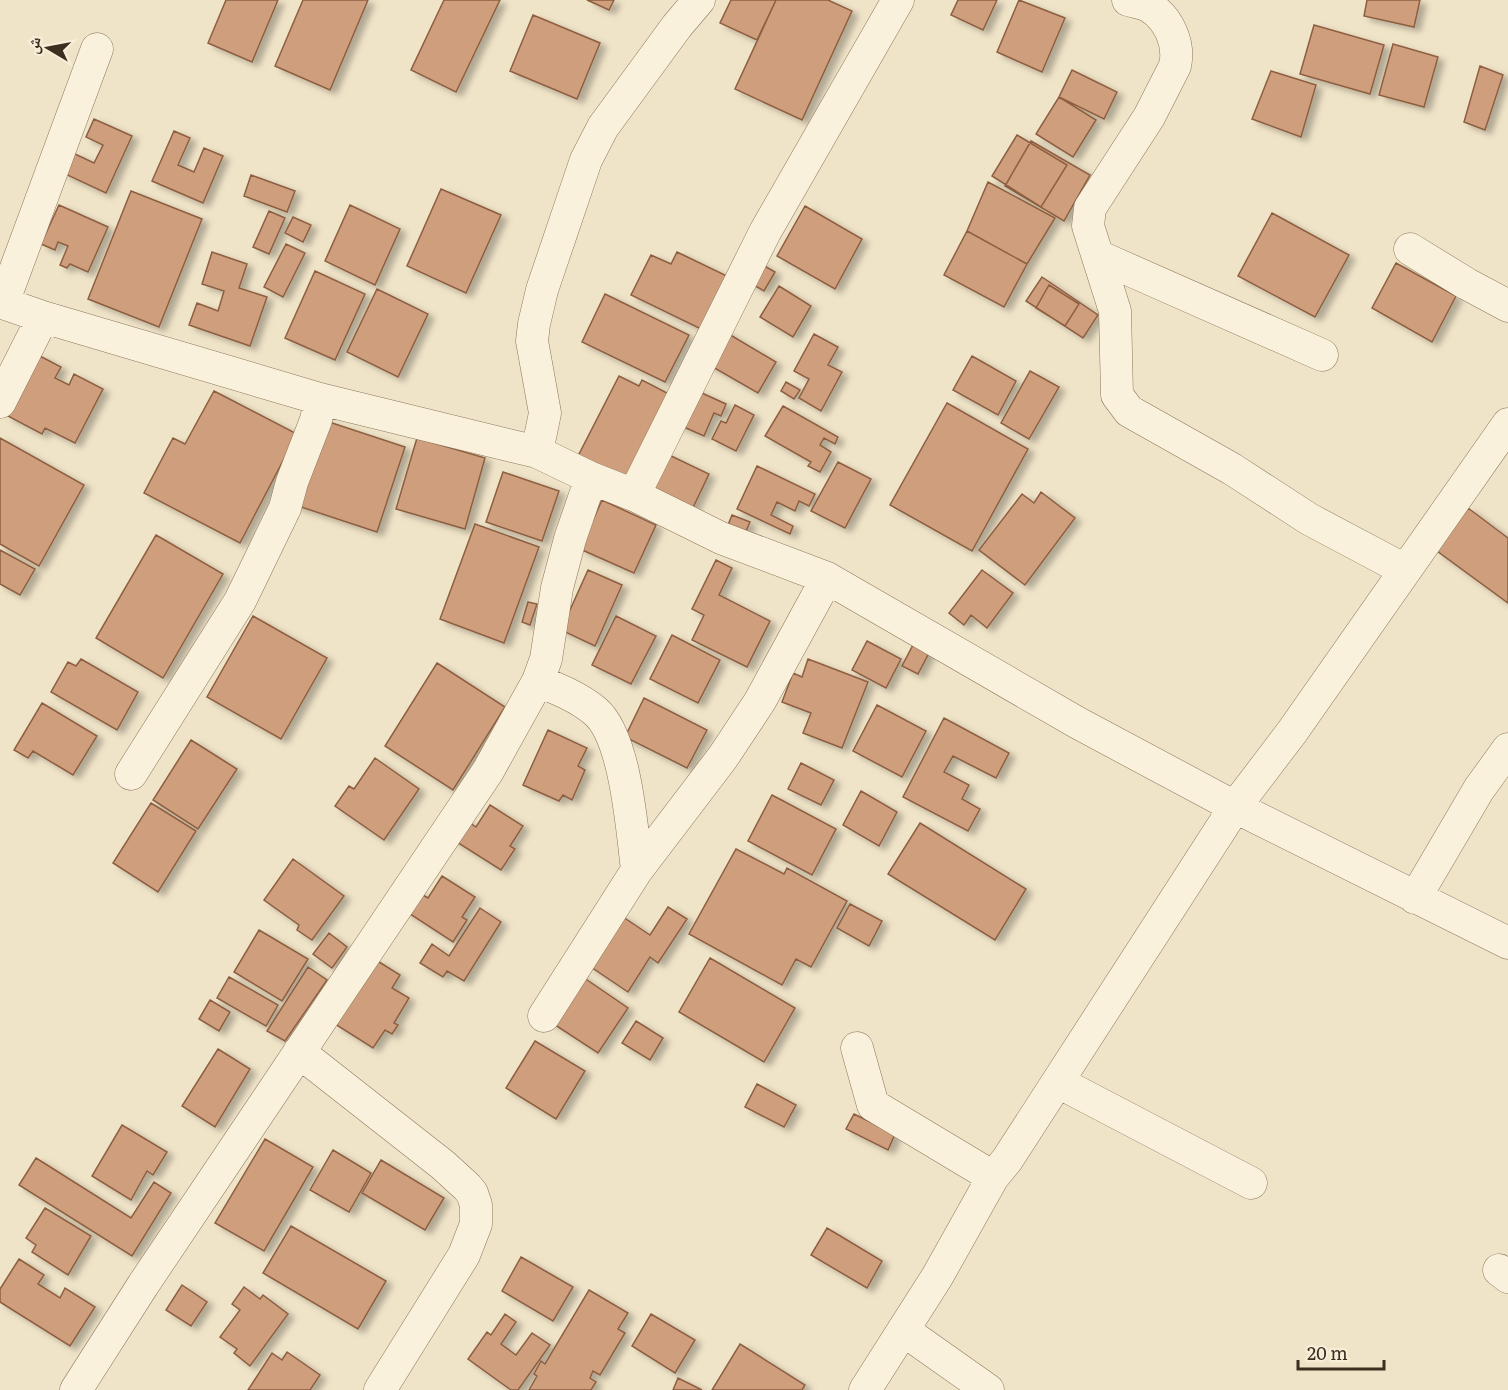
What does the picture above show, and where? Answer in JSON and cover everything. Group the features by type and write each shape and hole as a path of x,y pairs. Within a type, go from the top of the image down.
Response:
{"street":[{"path":"537,452 545,412 532,341 534,324 542,290 586,160 603,127 677,26 699,0"},
{"path":"634,495 765,232 898,0"},
{"path":"1128,0 1149,6 1159,14 1169,26 1177,57 1175,66 1149,117 1090,208 1088,226 1115,310 1117,395 1121,404 1129,411 1232,469 1309,519 1405,570"},
{"path":"97,49 2,302 43,317 320,399 537,452 591,478 634,495 721,538 827,578 1078,723 1235,807 1508,943"},
{"path":"1410,249 1508,306"},
{"path":"1098,256 1322,355"},
{"path":"0,402 43,317"},
{"path":"131,774 240,601 285,508 292,482 316,420 320,399"},
{"path":"865,1390 937,1277 993,1177 1007,1160 1235,807 1292,732 1508,424"},
{"path":"76,1390 143,1285 488,771 538,681 546,659 560,578 570,539 591,478"},
{"path":"544,1016 637,870 723,757 753,711 827,578"},
{"path":"538,681 571,694 597,712 613,739 625,780 637,870"},
{"path":"1415,898 1479,789 1508,749"},
{"path":"857,1048 873,1105 993,1177"},
{"path":"299,1052 443,1165 472,1193 476,1205 476,1224 464,1255 380,1390"},
{"path":"1058,1082 1251,1183"},
{"path":"903,1330 988,1390"}],"building":[{"path":"226,0 278,0 252,62 208,43"},
{"path":"303,0 368,0 330,90 275,66"},
{"path":"444,0 500,0 456,92 411,70"},
{"path":"587,0 614,0 609,10"},
{"path":"731,0 776,0 757,40 720,23"},
{"path":"776,0 828,0 852,11 802,120 735,89"},
{"path":"958,0 997,0 983,30 951,15"},
{"path":"1019,0 1065,18 1042,72 997,52"},
{"path":"1367,0 1420,0 1414,27 1364,16"},
{"path":"533,15 600,43 577,99 510,71"},
{"path":"1314,25 1384,45 1370,94 1300,74"},
{"path":"1393,44 1438,57 1424,107 1379,95"},
{"path":"1480,66 1503,75 1485,130 1464,122"},
{"path":"1072,70 1117,92 1104,119 1059,97"},
{"path":"1271,71 1316,85 1301,137 1252,119"},
{"path":"1059,97 1096,120 1073,157 1036,134"},
{"path":"94,119 132,136 106,193 63,173 73,153 94,163 103,145 86,137"},
{"path":"174,131 190,138 178,165 194,172 204,148 223,156 203,203 152,181"},
{"path":"1017,135 1067,165 1041,207 992,176"},
{"path":"1031,141 1090,175 1064,221 1005,186"},
{"path":"251,175 295,191 287,212 244,196"},
{"path":"988,182 1055,218 1027,264 967,231"},
{"path":"441,189 501,215 466,293 407,266"},
{"path":"131,191 202,219 159,327 88,299"},
{"path":"59,205 108,227 88,272 70,264 67,268 60,265 68,246 58,242 55,250 41,244"},
{"path":"350,205 400,229 375,285 325,261"},
{"path":"805,206 862,239 835,289 777,256"},
{"path":"269,211 285,218 269,254 253,247"},
{"path":"1272,213 1349,255 1315,317 1238,276"},
{"path":"293,217 311,225 303,242 285,233"},
{"path":"967,231 1027,264 1004,307 944,275"},
{"path":"286,244 305,253 283,297 264,287"},
{"path":"212,252 247,264 239,288 267,297 250,346 189,325 197,303 218,311 224,291 202,284"},
{"path":"677,252 727,276 701,329 631,295 651,255 671,264"},
{"path":"756,261 775,272 764,291 745,280"},
{"path":"1396,263 1456,296 1432,342 1372,308"},
{"path":"315,271 365,294 335,360 285,338"},
{"path":"1042,277 1098,315 1083,338 1026,301"},
{"path":"1049,285 1079,304 1065,326 1036,308"},
{"path":"779,286 811,306 793,337 760,317"},
{"path":"377,289 428,314 398,377 347,352"},
{"path":"605,294 689,335 665,382 582,342"},
{"path":"722,330 776,362 758,393 704,362"},
{"path":"814,334 838,347 828,365 842,372 821,411 799,398 809,379 794,371"},
{"path":"38,355 61,367 55,378 69,385 74,374 103,389 75,443 45,428 42,434 6,415"},
{"path":"972,356 1016,381 998,415 953,390"},
{"path":"1030,371 1059,387 1029,439 1001,423"},
{"path":"619,376 639,386 642,380 669,394 623,485 576,460"},
{"path":"786,382 800,390 794,399 781,391"},
{"path":"693,389 726,404 721,416 714,413 704,436 677,424"},
{"path":"214,391 297,434 240,543 144,493 173,438 185,444"},
{"path":"947,403 1028,449 972,551 890,505"},
{"path":"735,405 754,415 736,451 712,439 721,421 726,423"},
{"path":"783,406 838,437 835,444 824,438 820,445 831,452 820,472 808,466 811,462 765,436"},
{"path":"320,419 405,447 377,532 292,504"},
{"path":"0,438 84,485 39,566 0,544"},
{"path":"417,438 485,458 465,529 396,509"},
{"path":"667,454 709,474 689,516 647,496"},
{"path":"838,462 871,479 845,528 811,511"},
{"path":"757,466 815,494 809,506 799,501 795,511 777,502 771,515 793,526 790,534 737,509"},
{"path":"503,472 559,491 542,541 486,522"},
{"path":"1041,492 1075,518 1025,585 979,550 1022,494 1034,503"},
{"path":"602,500 656,525 634,573 580,549"},
{"path":"1468,508 1508,538 1508,603 1437,551"},
{"path":"732,515 750,522 746,531 728,525"},
{"path":"475,524 539,547 504,643 440,619"},
{"path":"156,535 223,574 163,678 96,638"},
{"path":"0,550 35,569 20,595 0,584"},
{"path":"716,560 732,568 719,595 770,621 747,667 692,640 704,615 692,609"},
{"path":"588,570 622,585 595,646 561,630"},
{"path":"982,570 1013,593 987,628 971,615 964,625 949,613"},
{"path":"528,602 537,604 530,625 522,622"},
{"path":"253,616 327,658 281,739 207,697"},
{"path":"616,616 656,636 631,684 592,665"},
{"path":"672,635 720,660 698,703 650,679"},
{"path":"867,641 901,659 886,688 852,670"},
{"path":"914,643 930,651 918,674 902,666"},
{"path":"81,659 138,692 117,730 51,692 68,662 76,666"},
{"path":"808,659 868,682 842,748 803,733 811,713 782,702 793,673 802,677"},
{"path":"437,663 505,707 453,790 385,746"},
{"path":"644,698 707,730 687,768 625,737"},
{"path":"42,703 97,736 73,775 33,751 28,758 14,750"},
{"path":"877,705 926,731 902,777 853,751"},
{"path":"944,718 1009,753 996,778 953,756 944,772 969,785 962,799 980,809 968,831 903,797"},
{"path":"548,730 587,748 578,766 585,770 572,800 563,795 559,801 523,785"},
{"path":"191,740 237,769 198,829 153,800"},
{"path":"375,758 419,789 384,840 335,806 349,786 354,789"},
{"path":"801,763 834,780 821,805 788,789"},
{"path":"861,791 897,812 879,846 843,825"},
{"path":"772,795 836,829 812,875 748,841"},
{"path":"151,803 196,831 158,892 113,863"},
{"path":"490,805 523,826 510,846 515,849 501,870 452,839 464,819 476,827"},
{"path":"920,823 1026,889 995,940 888,874"},
{"path":"736,849 784,874 787,868 847,901 811,967 796,959 782,985 689,934"},
{"path":"293,859 344,896 312,940 297,930 299,925 264,900"},
{"path":"442,876 475,897 462,917 467,920 453,942 404,910 416,891 428,898"},
{"path":"850,904 882,921 869,946 837,928"},
{"path":"668,907 687,919 658,963 650,957 628,992 588,965 620,915 650,935"},
{"path":"480,908 501,922 464,981 447,971 443,977 420,963 432,944 449,956"},
{"path":"259,930 308,959 282,1001 234,972"},
{"path":"329,933 347,947 332,968 313,954"},
{"path":"710,958 795,1008 764,1062 679,1012"},
{"path":"376,960 400,975 392,988 409,998 394,1023 398,1025 392,1034 385,1030 373,1048 335,1024"},
{"path":"308,967 327,980 285,1041 267,1031"},
{"path":"577,973 628,1008 598,1053 546,1019"},
{"path":"229,977 278,1005 266,1026 217,998"},
{"path":"210,1000 230,1012 219,1031 199,1019"},
{"path":"636,1021 663,1038 650,1060 622,1043"},
{"path":"535,1041 585,1071 556,1119 506,1088"},
{"path":"218,1049 250,1069 215,1127 182,1106"},
{"path":"757,1084 796,1105 784,1127 745,1107"},
{"path":"854,1114 895,1134 888,1150 846,1129"},
{"path":"122,1125 167,1152 153,1175 147,1171 131,1200 92,1176"},
{"path":"265,1139 313,1167 264,1251 215,1223"},
{"path":"333,1150 371,1173 349,1212 310,1190"},
{"path":"36,1158 131,1218 154,1182 171,1193 132,1256 19,1185"},
{"path":"381,1160 444,1198 425,1230 362,1193"},
{"path":"45,1208 91,1236 68,1275 32,1252 36,1245 26,1238"},
{"path":"291,1226 386,1281 358,1329 263,1273"},
{"path":"827,1228 882,1261 867,1288 811,1255"},
{"path":"521,1257 573,1287 553,1321 502,1291"},
{"path":"19,1259 44,1275 38,1284 60,1298 65,1288 95,1307 70,1346 0,1302 0,1289"},
{"path":"182,1285 207,1302 191,1326 166,1310"},
{"path":"244,1287 260,1299 263,1295 288,1314 250,1366 234,1353 237,1349 220,1337 240,1310 232,1304"},
{"path":"589,1290 628,1313 618,1329 625,1333 600,1375 593,1371 590,1378 596,1382 591,1390 529,1390 537,1376 534,1374 541,1361 545,1364"},
{"path":"505,1314 516,1322 501,1344 516,1355 532,1333 550,1345 518,1390 511,1390 468,1359 487,1332 491,1335"},
{"path":"651,1314 695,1340 675,1373 632,1346"},
{"path":"740,1344 805,1385 802,1390 712,1390"},
{"path":"287,1352 320,1375 310,1390 248,1390 272,1353 282,1360"},
{"path":"678,1378 702,1390 673,1390"}]}
